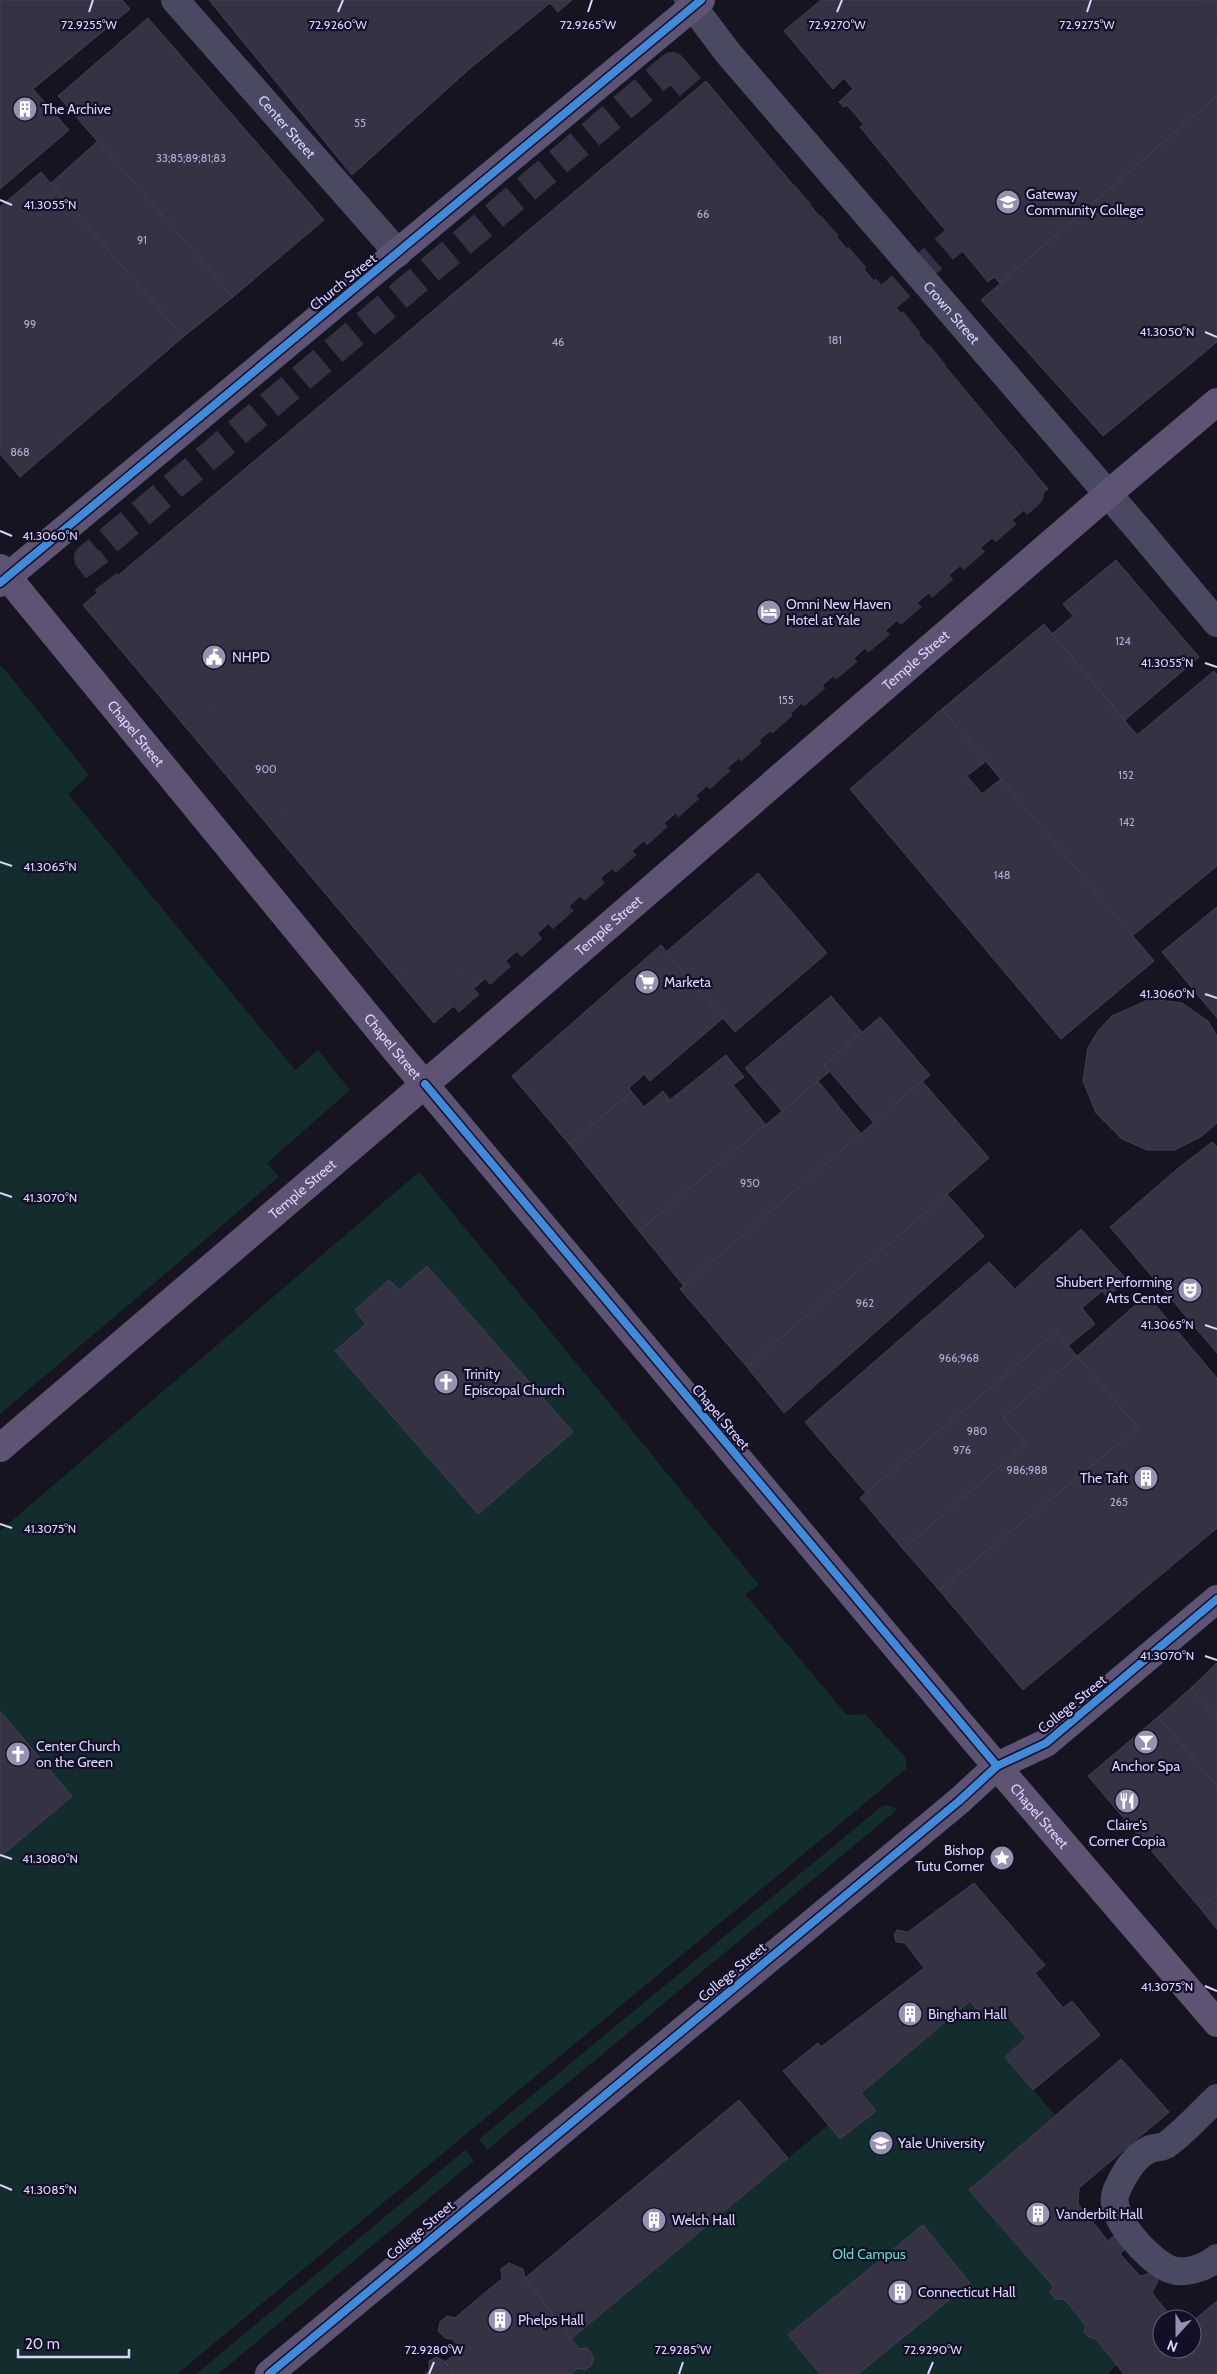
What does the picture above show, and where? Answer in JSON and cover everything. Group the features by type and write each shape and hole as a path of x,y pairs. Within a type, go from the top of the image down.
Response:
{"main road":[{"name":"Church Street","path":"2,576 398,253 694,2"},
{"name":"Temple Street","path":"0,1448 1217,402"},
{"name":"Chapel Street","path":"2,576 997,1766 1217,2023"},
{"name":"College Street","path":"269,2374 959,1801 997,1766 1046,1743 1217,1599"}],"street":[{"name":"Center Street","path":"175,0 398,253"},
{"name":"Crown Street","path":"694,2 728,53 1217,623"},
{"path":"1217,2098 1165,2145 1147,2150 1126,2171 1115,2195 1119,2218 1140,2247 1168,2268 1190,2270 1210,2264 1217,2258"}],"green space":[{"path":"0,666 89,775 68,794 295,1070 318,1050 350,1090 267,1163 279,1177 0,1414"},
{"path":"419,1172 759,1585 745,1594 847,1715 865,1714 906,1758 906,1769 177,2374 0,2374 0,1531"},
{"path":"888,1805 898,1809 487,2150 479,2139 882,1806"},
{"name":"Old Campus","path":"970,2001 987,2021 1001,2008 1026,2038 1005,2057 1055,2115 969,2190 1053,2286 1050,2292 1055,2299 1063,2299 1086,2326 1085,2333 1089,2337 1095,2338 1117,2365 1107,2374 571,2374 578,2368 585,2370 591,2366 594,2358 590,2351 579,2349 571,2339 828,2125 840,2138 861,2093"},
{"path":"465,2150 474,2161 218,2374 196,2374"}],"building":[{"name":"The Archive","path":"0,0 122,0 130,9 33,89 69,130 0,189"},
{"path":"209,0 572,0 558,12 550,3 467,71 352,175"},
{"name":"Gateway Community College","path":"821,0 1217,0 1217,96 1000,283 994,277 988,282 860,127 864,125 847,105 844,107 839,102 853,89 844,78 833,89 784,31"},
{"path":"148,18 324,220 233,297 58,96"},
{"path":"706,81 1048,489 434,1023 83,605"},
{"path":"1217,96 1217,342 1103,436 981,300"},
{"path":"98,141 233,297 183,337 51,183"},
{"path":"41,172 183,337 20,477 0,454 0,207"},
{"path":"1116,560 1199,657 1125,720 1052,634 1073,616 1063,604"},
{"path":"1044,624 1137,735 1214,671 1217,675 1217,866 1132,936 942,709"},
{"path":"942,709 986,761 967,776 982,794 1001,779 1154,961 1061,1039 850,789"},
{"path":"758,873 827,953 735,1032 666,952"},
{"path":"1217,907 1217,1018 1162,952"},
{"path":"661,945 723,1018 650,1081 644,1074 629,1088 632,1092 569,1144 512,1076"},
{"path":"831,996 862,1032 824,1065 830,1071 782,1111 745,1068"},
{"path":"1150,999 1182,1003 1208,1021 1217,1036 1217,1123 1202,1136 1175,1150 1147,1150 1122,1139 1096,1113 1083,1081 1088,1048 1098,1031 1112,1016"},
{"path":"880,1017 930,1075 874,1123 824,1065"},
{"path":"726,1055 744,1077 733,1085 766,1125 639,1231 569,1144 632,1092 644,1107 663,1091 670,1100"},
{"path":"818,1081 861,1134 684,1286 639,1231"},
{"path":"922,1081 989,1158 747,1367 680,1289"},
{"name":"Shubert Performing Arts Center","path":"1212,1142 1217,1147 1217,1353 1110,1227 1176,1170"},
{"path":"947,1194 984,1236 784,1413 747,1367"},
{"path":"1081,1229 1127,1280 1107,1297 1102,1291 1082,1308 1095,1324 1068,1346 1056,1332 866,1493 805,1422 989,1262 1015,1289"},
{"name":"Trinity Episcopal Church","path":"427,1266 573,1432 478,1514 335,1351 366,1324 355,1310 389,1280 399,1290"},
{"name":"The Taft","path":"1147,1295 1217,1378 1217,1528 1023,1690 939,1590 1138,1428 1077,1356"},
{"path":"1056,1332 1077,1356 1003,1418 1026,1444 903,1549 860,1498"},
{"path":"1077,1356 1138,1428 939,1590 903,1549 1026,1444 1003,1418"},
{"path":"1217,1663 1217,1719 1191,1688"},
{"path":"1191,1688 1217,1719 1217,1786 1158,1717"},
{"name":"Center Church on the Green","path":"0,1711 72,1796 0,1857"},
{"path":"1158,1717 1217,1786 1217,1894 1200,1908 1088,1776"},
{"name":"Bingham Hall","path":"974,1883 1045,1965 1035,1973 1063,2008 1072,2001 1100,2035 1033,2090 1005,2057 1026,2038 1001,2008 987,2021 970,2001 861,2093 876,2111 840,2139 783,2071 818,2043 821,2047 924,1968 905,1943 896,1942 894,1934 897,1930 908,1932"},
{"path":"1217,1894 1217,1929 1200,1908"},
{"name":"Vanderbilt Hall","path":"1121,2059 1169,2112 1079,2188 1078,2204 1108,2241 1112,2237 1119,2236 1125,2249 1120,2254 1140,2276 1151,2273 1158,2280 1152,2293 1165,2309 1152,2309 1152,2359 1202,2359 1202,2314 1217,2301 1217,2374 1124,2374 1095,2338 1089,2337 1084,2332 1086,2326 1070,2306 1063,2299 1055,2299 1050,2292 1053,2286 969,2190"},
{"name":"Welch Hall","path":"739,2100 788,2158 571,2339 525,2278"},
{"name":"Connecticut Hall","path":"923,2225 970,2283 858,2374 820,2374 788,2335"},
{"name":"Phelps Hall","path":"509,2263 523,2269 525,2278 579,2349 586,2348 590,2351 594,2358 591,2366 585,2370 578,2368 571,2374 454,2374 445,2362 461,2349 452,2339 445,2338 438,2331 440,2322 447,2316 455,2318 502,2279 501,2269"},
{"path":"437,2357 445,2362 454,2374 425,2374 429,2371 429,2361"}],"tunnel":[{"path":"880,304 1217,15"},
{"path":"672,66 880,304 1030,494 875,629 779,709 448,1004 138,624 88,558 672,66"}],"cycle path":[{"path":"0,583 701,0"},
{"path":"425,1084 997,1766"},
{"path":"269,2374 959,1801 997,1766 1046,1743 1217,1599"}],"place":[{"name":"The Archive","path":"25,109"},
{"name":"Gateway Community College","path":"1008,202"},
{"name":"Omni New Haven Hotel at Yale","path":"769,612"},
{"name":"NHPD","path":"214,657"},
{"name":"Marketa","path":"647,982"},
{"name":"Shubert Performing Arts Center","path":"1190,1290"},
{"name":"Trinity Episcopal Church","path":"446,1382"},
{"name":"The Taft","path":"1146,1478"},
{"name":"Anchor Spa","path":"1146,1742"},
{"name":"Center Church on the Green","path":"18,1754"},
{"name":"Claire's Corner Copia","path":"1127,1801"},
{"name":"Bishop Tutu Corner","path":"1002,1858"},
{"name":"Bingham Hall","path":"910,2014"},
{"name":"Yale University","path":"881,2143"},
{"name":"Vanderbilt Hall","path":"1038,2214"},
{"name":"Welch Hall","path":"654,2220"},
{"name":"Connecticut Hall","path":"900,2292"},
{"name":"Phelps Hall","path":"500,2320"}]}
